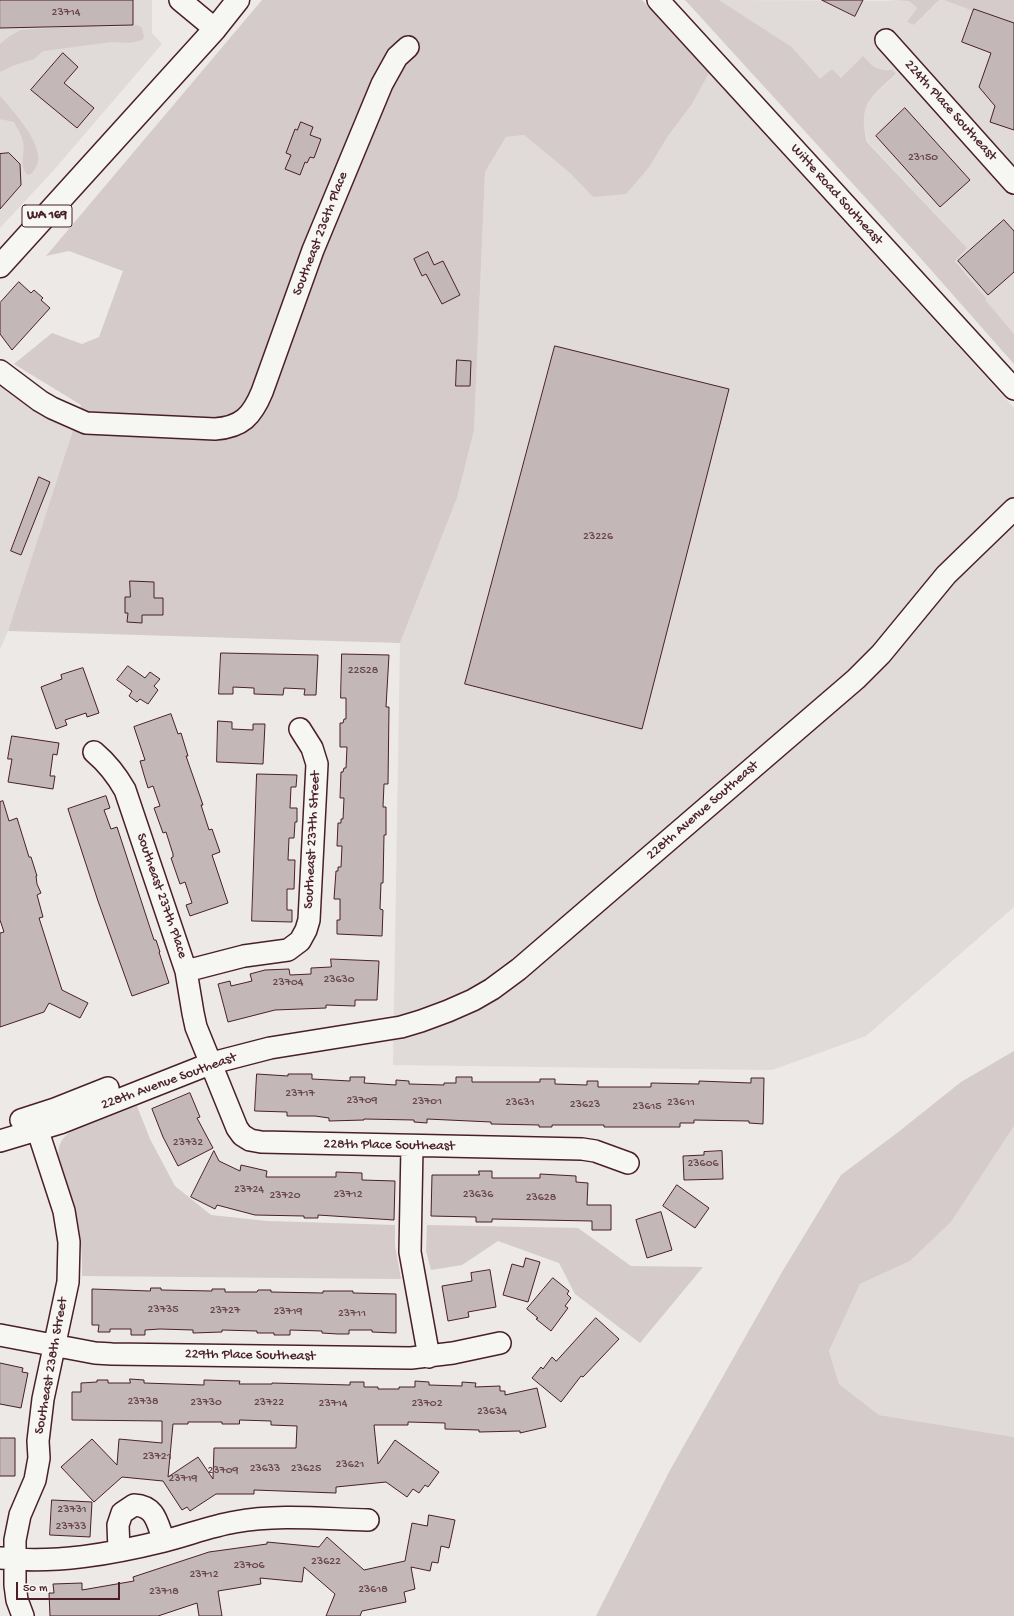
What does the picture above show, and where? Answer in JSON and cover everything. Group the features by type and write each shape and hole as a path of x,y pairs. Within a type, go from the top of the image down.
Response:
{"main road":[{"name":"WA 169","path":"0,266 215,30 238,0"}],"street":[{"path":"180,0 215,30"},
{"name":"Witte Road Southeast","path":"658,0 1014,389"},
{"name":"224th Place Southeast","path":"886,40 1014,183"},
{"name":"Southeast 236th Place","path":"0,371 40,401 86,423 215,429 227,428 240,423 256,406 262,392 313,250 382,84 397,57 408,47"},
{"name":"228th Avenue Southeast","path":"0,1141 36,1123 209,1057 382,1030 421,1022 473,1000 507,978 621,882 856,679 881,654 946,575 1014,509"},
{"name":"Southeast 237th Street","path":"186,971 244,956 288,950 300,941 306,930 309,920 317,764 312,748 300,729"},
{"name":"Southeast 237th Place","path":"94,752 108,764 124,790 186,971 192,1013 196,1027 209,1057"},
{"name":"228th Place Southeast","path":"209,1057 231,1116 242,1135 250,1140 261,1142 412,1147 582,1149 595,1151 628,1163"},
{"name":"228th Avenue Southeast","path":"0,1126 36,1123"},
{"name":"Southeast 238th Street","path":"23,1616 17,1600 7,1559 20,1515 35,1480 39,1458 38,1441 43,1399 68,1282 69,1242 64,1211 36,1123"},
{"path":"412,1147 410,1252 429,1357"},
{"name":"229th Place Southeast","path":"0,1335 95,1353 112,1354 429,1357 500,1343"},
{"path":"119,1550 118,1525 122,1513 134,1505 148,1508 153,1512 164,1541"},
{"path":"7,1559 64,1559 164,1541 235,1522 296,1518 368,1520"}],"shaded area":[{"path":"0,0 152,0 152,33 162,44 53,171 0,228"},
{"path":"262,0 642,0 709,73 692,104 668,136 650,166 626,194 593,197 570,173 524,135 506,137 485,172 474,430 457,498 400,643 8,631 81,405 14,364 52,333 82,344 99,337 123,271 69,251 46,256"},
{"path":"685,0 719,0 792,47 820,79 832,69 841,78 863,56 876,68 892,70 896,74 873,96 865,110 864,118 867,142 967,248 955,261 1014,334 1014,364 916,253"},
{"path":"719,0 909,1 917,8 907,22 914,25 939,0 970,0 1014,17 1014,334 985,301 986,298 955,260 967,248 868,142 864,126 864,111 870,98 896,75 892,70 881,71 871,64 840,78 820,79 792,47"},
{"path":"886,0 939,0 914,25 907,22 917,8 909,1"},
{"path":"944,0 1014,0 1014,26"},
{"path":"138,25 142,28 144,37 142,40 130,43 112,42 43,51 34,59 12,66 0,72 0,44 21,30 85,26 117,27"},
{"path":"709,73 1014,408 1014,907 866,1036 772,1070 393,1065 400,643 457,498 474,430 485,172 506,137 524,135 570,173 593,197 650,166 668,136 692,104"},
{"path":"0,96 25,127 35,145 38,154 38,162 32,173 28,175 23,168 24,146 14,122 0,119"},
{"path":"0,382 35,410 74,426 8,631 0,649"},
{"path":"1014,1051 1014,1126 951,1222 910,1261 860,1284 829,1351 839,1384 879,1415 1014,1437 1014,1616 596,1616 669,1472 782,1272 841,1175 961,1082"},
{"path":"137,1106 150,1139 175,1186 211,1215 267,1221 395,1225 395,1246 401,1279 82,1276 79,1229 76,1214 58,1155 60,1145 64,1137 70,1132"},
{"path":"1014,1126 1014,1437 879,1415 839,1384 829,1351 860,1284 910,1261 951,1222"},
{"path":"427,1225 578,1228 631,1266 703,1267 640,1343 575,1294 559,1263 498,1241 462,1265 431,1270 426,1251"}],"building":[{"path":"0,0 133,0 133,25 0,28"},
{"path":"822,0 863,0 855,16"},
{"path":"974,9 1014,23 1014,130 990,122 995,106 979,87 991,53 962,42"},
{"path":"63,53 78,67 64,83 94,108 77,128 31,90"},
{"path":"905,108 970,180 940,207 876,136"},
{"path":"301,122 313,127 310,135 321,139 314,158 310,157 307,163 305,162 300,175 285,169 291,155 286,153 295,129 297,130"},
{"path":"9,153 20,164 21,185 0,209 0,154"},
{"path":"1004,220 1014,231 1014,272 988,295 958,261"},
{"path":"428,252 434,265 443,261 460,295 442,304 426,274 422,276 414,259"},
{"path":"19,282 31,293 34,290 43,298 41,300 50,308 12,350 0,334 0,303"},
{"path":"555,346 729,389 642,729 465,684"},
{"path":"457,360 471,361 470,386 456,386"},
{"path":"39,477 50,482 21,555 11,551"},
{"path":"130,581 154,582 154,598 163,598 163,615 142,615 142,623 127,622 128,613 125,613 125,597 130,597"},
{"path":"221,653 318,655 316,695 304,695 305,689 284,688 283,695 254,694 254,688 233,687 233,694 219,694"},
{"path":"342,654 389,655 386,707 389,707 388,784 384,784 383,807 386,807 386,835 384,835 383,883 381,883 380,909 383,910 382,936 337,934 337,920 340,920 340,899 334,899 336,871 338,871 338,867 341,867 342,846 337,846 338,823 341,823 341,819 343,819 344,798 340,798 341,772 343,772 344,768 346,768 347,747 340,747 340,723 343,723 344,719 346,719 346,698 341,698"},
{"path":"128,666 145,678 150,672 160,679 154,686 158,690 148,704 140,699 137,702 129,696 132,691 117,680"},
{"path":"83,668 99,713 87,717 86,713 65,720 67,725 56,729 41,687 62,679 61,675"},
{"path":"171,714 178,734 181,733 188,756 186,756 203,805 201,805 209,830 212,829 220,852 212,855 228,903 190,916 186,905 192,903 185,882 180,884 171,858 173,857 173,854 166,832 163,833 154,808 160,806 153,786 148,788 140,761 145,760 134,727"},
{"path":"218,721 232,722 232,729 253,730 253,724 265,724 263,764 217,762"},
{"path":"12,736 59,743 57,755 53,754 50,776 55,776 53,789 8,782 12,759 8,759"},
{"path":"257,774 297,775 296,787 291,787 290,808 297,808 297,822 295,822 294,838 289,838 288,860 295,860 294,889 287,889 287,910 292,910 292,922 252,921"},
{"path":"106,796 110,808 104,810 111,829 117,827 154,940 156,940 160,952 169,983 132,996 98,901 68,809"},
{"path":"3,801 9,821 17,818 29,857 31,857 37,876 37,884 41,893 37,895 43,917 39,918 62,990 88,1003 80,1018 49,1003 44,1012 0,1027 0,933 4,932 0,920 0,802"},
{"path":"331,959 379,961 377,1000 355,1000 355,1006 326,1005 326,1008 275,1010 228,1022 218,984 230,981 231,986 252,981 250,974 265,970 289,969 290,975 311,974 311,968 331,967"},
{"path":"257,1074 288,1076 288,1074 312,1074 312,1079 350,1081 350,1077 365,1077 364,1083 396,1085 396,1080 409,1081 409,1084 444,1085 444,1083 456,1083 456,1077 472,1077 472,1082 540,1082 540,1079 555,1079 555,1084 587,1085 587,1081 598,1081 598,1087 651,1087 651,1083 699,1084 699,1081 751,1083 751,1078 764,1078 763,1124 749,1123 749,1121 694,1120 694,1123 680,1123 680,1127 552,1125 552,1127 539,1127 539,1125 491,1124 491,1122 427,1119 427,1123 414,1122 414,1120 364,1119 329,1121 329,1118 315,1116 287,1116 287,1112 255,1111"},
{"path":"190,1093 200,1117 197,1118 213,1148 178,1166 163,1137 152,1109"},
{"path":"214,1151 219,1161 240,1171 241,1165 267,1171 266,1177 336,1177 336,1172 362,1173 362,1180 395,1181 394,1220 318,1215 318,1218 304,1218 304,1216 255,1215 217,1205 215,1209 191,1197"},
{"path":"722,1151 723,1179 684,1180 683,1156 704,1155 704,1152"},
{"path":"479,1171 492,1171 492,1178 540,1178 540,1174 576,1176 576,1182 588,1183 587,1205 611,1205 611,1230 592,1230 592,1221 492,1219 492,1222 476,1222 476,1217 431,1216 432,1175 479,1175"},
{"path":"677,1185 709,1208 695,1228 663,1206"},
{"path":"661,1212 672,1250 647,1258 636,1220"},
{"path":"526,1258 540,1262 528,1302 503,1295 512,1264 523,1267"},
{"path":"490,1270 496,1307 468,1312 469,1317 448,1321 442,1286 472,1281 471,1273"},
{"path":"553,1278 569,1291 567,1294 571,1298 565,1306 568,1308 551,1331 536,1319 538,1318 527,1309"},
{"path":"151,1288 161,1288 161,1290 212,1291 212,1289 225,1289 225,1292 257,1292 258,1290 271,1290 271,1292 323,1293 323,1291 353,1291 353,1293 396,1294 396,1333 372,1332 372,1330 349,1330 349,1334 338,1334 322,1333 322,1331 290,1330 290,1335 274,1335 274,1333 257,1333 257,1331 222,1330 222,1332 193,1333 193,1330 160,1329 145,1330 145,1335 131,1335 131,1329 110,1329 110,1332 98,1332 99,1325 92,1325 92,1289 150,1291"},
{"path":"596,1318 619,1339 583,1377 581,1376 561,1402 532,1378 541,1367 543,1369 552,1357 556,1361"},
{"path":"0,1363 23,1368 22,1372 28,1373 21,1408 0,1404"},
{"path":"130,1379 144,1380 144,1383 204,1385 204,1380 240,1381 239,1384 272,1383 350,1385 350,1382 364,1382 364,1387 399,1389 399,1387 415,1387 415,1381 429,1382 429,1385 462,1386 462,1382 476,1383 475,1387 500,1386 500,1391 505,1391 505,1395 537,1388 546,1427 520,1433 520,1431 479,1432 479,1430 445,1429 445,1423 408,1422 408,1425 374,1425 378,1464 395,1440 439,1472 428,1487 425,1485 419,1493 413,1489 407,1497 386,1482 336,1487 336,1493 254,1490 254,1494 216,1494 190,1511 187,1507 182,1510 163,1481 122,1477 94,1502 61,1467 92,1439 117,1465 119,1439 162,1443 162,1421 72,1420 72,1392 81,1392 81,1383 97,1382 97,1380 108,1380 108,1383 130,1383","holes":["240,1420 271,1421 271,1425 297,1426 296,1448 214,1448 213,1479 198,1457 168,1477 173,1424 188,1424 188,1422 222,1422 222,1424 239,1424"]},
{"path":"0,1438 15,1438 15,1476 0,1476"},
{"path":"52,1500 92,1502 90,1537 50,1535"},
{"path":"429,1515 455,1520 449,1548 441,1546 438,1563 432,1562 430,1571 411,1567 415,1589 404,1592 406,1602 362,1611 360,1616 326,1616 335,1594 304,1567 302,1582 260,1578 261,1584 218,1591 222,1616 199,1616 197,1603 158,1616 50,1616 49,1593 54,1593 53,1584 82,1583 82,1590 134,1581 133,1577 209,1552 267,1544 267,1542 319,1547 327,1537 364,1570 405,1561 412,1523 427,1526"}]}
